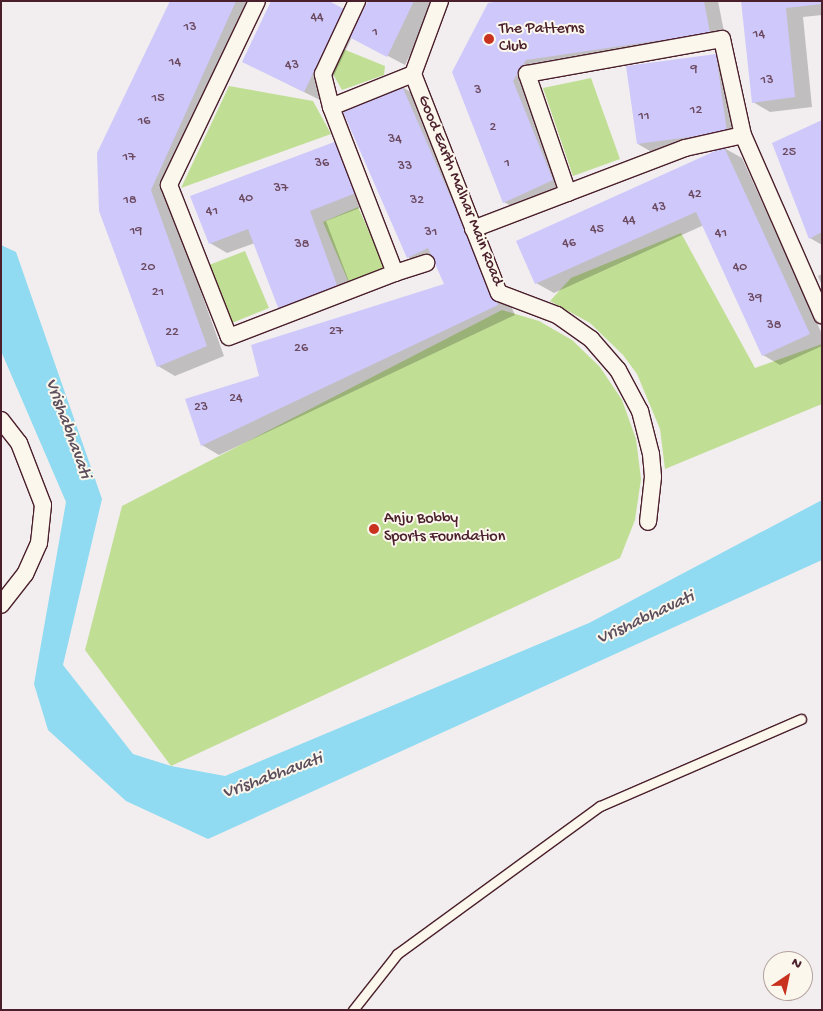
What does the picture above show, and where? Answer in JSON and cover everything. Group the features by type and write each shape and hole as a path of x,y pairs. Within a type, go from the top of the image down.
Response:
{"street":[{"path":"257,1 169,185 229,337 395,273 426,263"},
{"path":"357,1 323,74 331,107 395,273"},
{"name":"Good Earth Malhar Main Road","path":"440,1 413,74 499,293 538,305 575,326 605,354 630,390 642,418 651,454 653,477 648,522"},
{"path":"568,193 527,74 722,39 742,135 822,315"},
{"path":"331,107 413,74"},
{"path":"474,229 685,148 742,135"},
{"path":"1,420 19,443 43,505 40,543 25,574 1,605"}],"lane":[{"path":"353,1010 397,954 600,806 801,719"}],"green space":[{"path":"343,49 385,66 384,75 342,90 333,74"},
{"path":"591,78 620,159 573,176 543,88"},
{"path":"229,86 313,101 331,134 181,188"},
{"path":"358,207 385,267 349,283 323,222"},
{"path":"681,233 755,368 822,344 822,404 665,469 660,429 637,374 623,355 590,323 550,301 571,278"},
{"path":"245,251 269,308 232,323 209,265"},
{"name":"Anju Bobby Sports Foundation","path":"502,310 539,321 572,340 600,367 622,400 636,439 641,479 635,520 620,558 171,766 85,650 122,506"}],"water":[{"name":"Vrishabhavati","path":"1,245 16,252 102,499 63,665 133,754 171,766 225,776 589,623 822,500 822,560 208,839 126,801 48,730 34,684 66,502 1,351"}],"building":[{"path":"170,1 236,1 151,190 207,346 157,367 99,211 97,153"},
{"path":"271,1 329,1 344,9 304,92 242,62"},
{"path":"368,1 414,1 387,57 349,37"},
{"path":"500,1 704,1 710,33 526,60 513,81 553,180 503,203 452,72 488,3"},
{"path":"741,1 822,1 822,4 786,8 795,97 752,103"},
{"path":"716,54 727,132 637,144 626,66"},
{"path":"402,86 498,305 201,446 185,399 259,376 251,345 444,284 428,248 407,258 343,112"},
{"path":"822,120 822,232 809,239 772,143"},
{"path":"337,141 356,193 310,211 338,288 279,310 248,229 209,244 190,196"},
{"path":"724,147 810,334 762,356 696,212 535,284 516,241"}],"place":[{"name":"The Patterns Club","path":"489,39"},
{"name":"Anju Bobby Sports Foundation","path":"374,529"}]}
